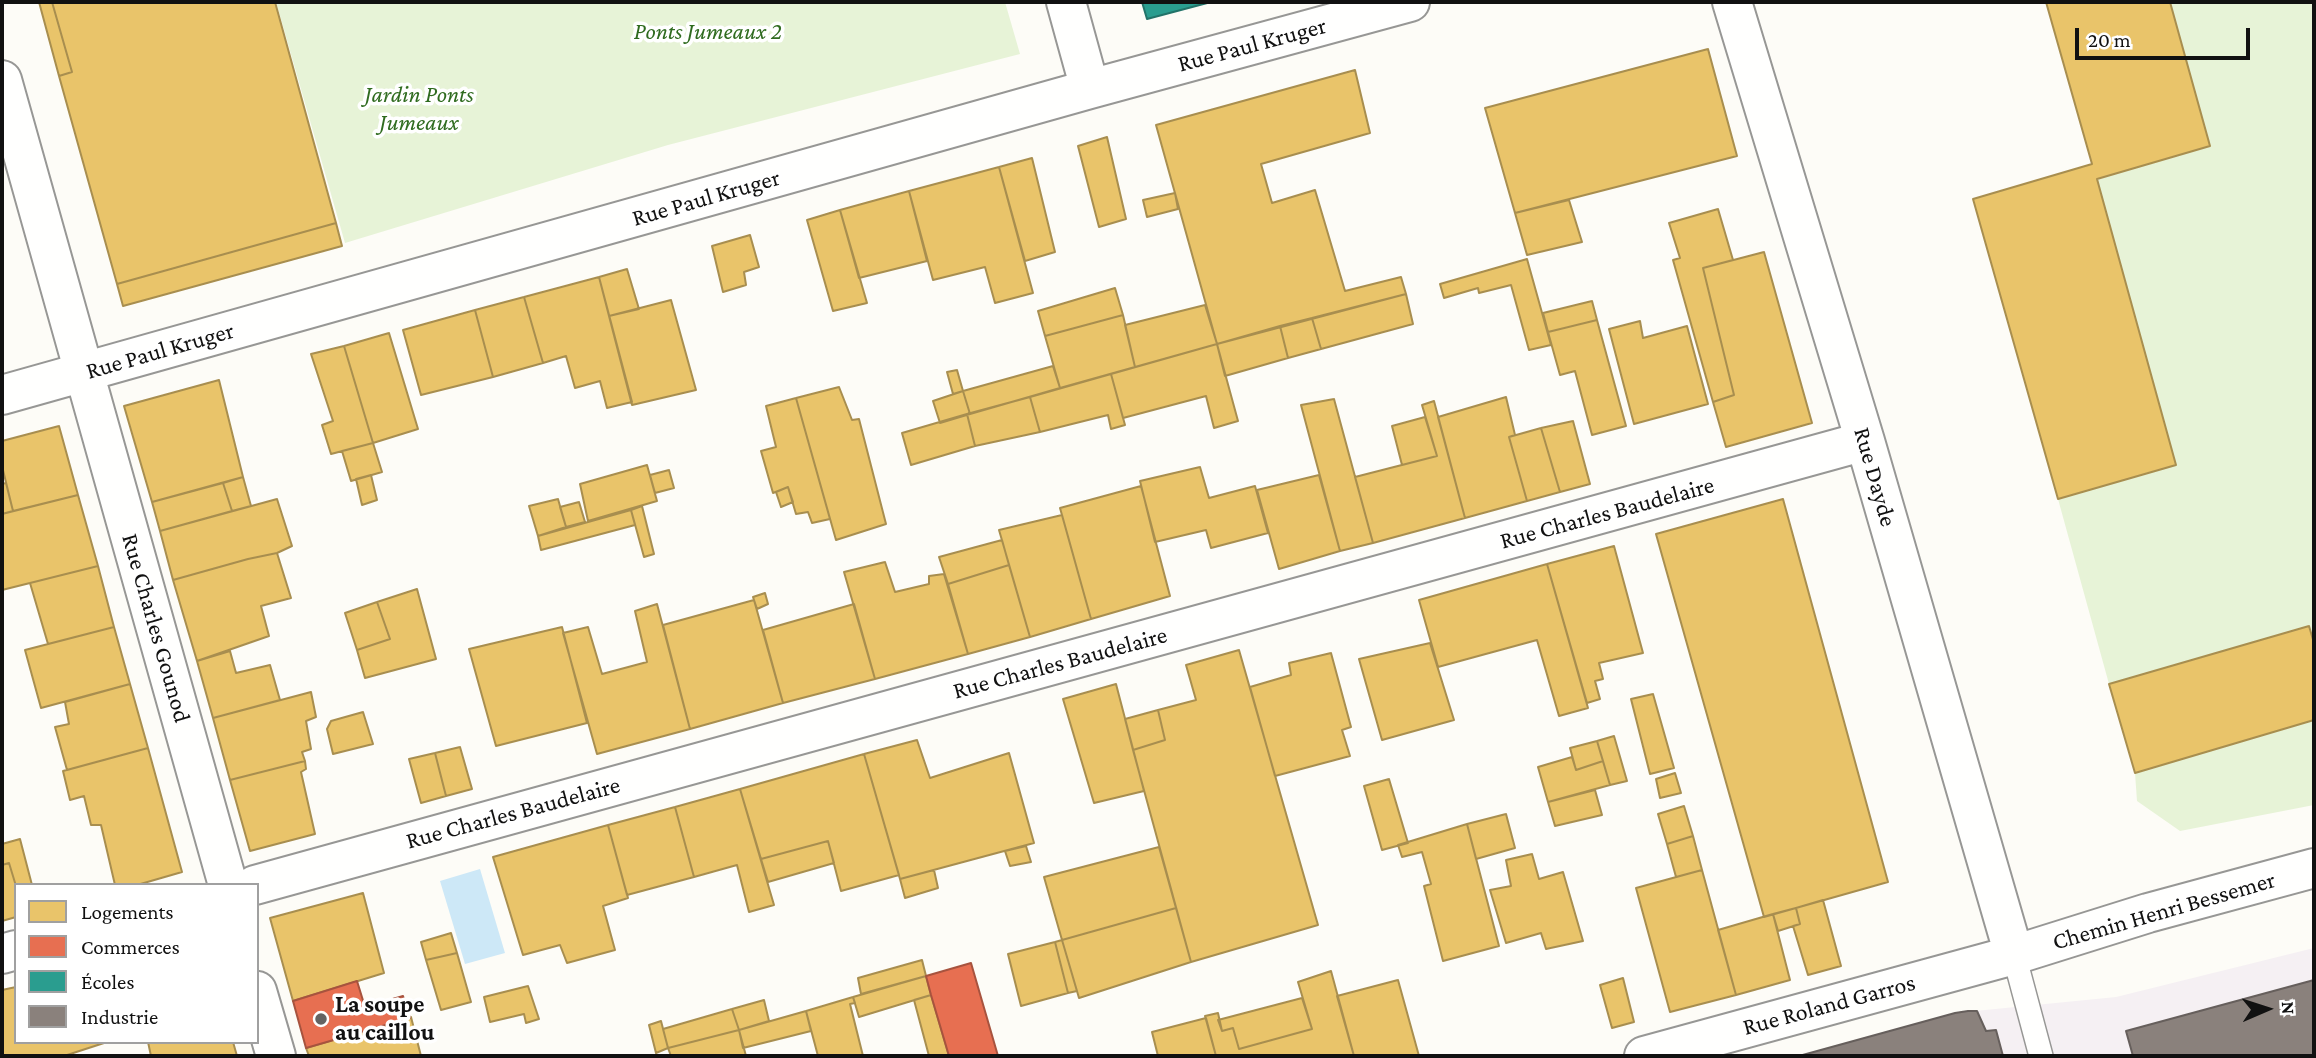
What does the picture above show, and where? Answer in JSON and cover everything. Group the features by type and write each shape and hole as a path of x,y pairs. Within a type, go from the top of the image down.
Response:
{"street":[{"path":"1066,2 1090,89"},
{"name":"Rue Paul Kruger","path":"2,395 1090,89 1410,2"},
{"name":"Rue Dayde","path":"1732,2 1865,441 2014,955"},
{"name":"Rue Charles Gounod","path":"2,80 227,883"},
{"name":"Rue Charles Baudelaire","path":"259,884 1865,441"},
{"name":"Chemin Henri Bessemer","path":"2014,955 2148,913 2314,868"},
{"name":"Rue Roland Garros","path":"1644,1056 2014,955"},
{"path":"259,998 276,1056"}],"lane":[{"path":"2014,955 2040,1056"}],"shaded area":[{"path":"2314,948 2314,1056 1799,1056 1955,1013 2116,997"}],"green space":[{"name":"Jardin Ponts Jumeaux","path":"276,2 1005,2 1020,54 668,145 345,243"},
{"path":"2170,2 2314,2 2314,643 2309,626 2109,684 2058,499 2176,465 2097,179 2210,145"},
{"path":"2314,720 2314,805 2180,831 2137,801 2135,773"}],"water":[{"path":"480,869 505,953 465,964 440,881"}],"building: Logements":[{"path":"39,2 52,2 72,72 59,76"},
{"path":"52,2 275,2 336,223 117,284 59,76 72,72"},
{"path":"2046,2 2170,2 2210,146 2097,179 2176,465 2058,499 1973,199 2092,164"},
{"path":"1708,49 1737,156 1515,213 1485,108"},
{"path":"1355,70 1370,133 1261,164 1272,203 1315,190 1345,291 1401,277 1406,294 1217,344 1156,125"},
{"path":"1107,137 1126,219 1099,227 1078,146"},
{"path":"1032,158 1055,252 1025,261 999,167"},
{"path":"999,167 1033,293 995,303 985,267 933,280 909,191"},
{"path":"909,191 927,261 859,278 840,210"},
{"path":"1175,193 1178,209 1147,217 1143,200"},
{"path":"1569,200 1582,242 1527,255 1515,213"},
{"path":"1718,209 1733,260 1703,268 1734,395 1713,402 1673,260 1680,258 1669,223"},
{"path":"840,210 867,303 833,311 807,220"},
{"path":"336,223 342,246 123,306 117,284"},
{"path":"750,235 759,267 744,272 746,285 723,292 712,246"},
{"path":"1764,252 1812,423 1726,447 1713,402 1734,395 1703,268"},
{"path":"1527,259 1551,345 1529,350 1511,285 1479,293 1478,288 1444,298 1440,284"},
{"path":"627,269 639,309 609,316 599,277"},
{"path":"599,277 632,402 607,408 600,381 575,388 566,356 543,363 524,297"},
{"path":"1115,288 1123,315 1045,336 1038,311"},
{"path":"1406,294 1413,324 1321,349 1312,318"},
{"path":"524,297 543,363 493,377 475,310"},
{"path":"671,300 696,390 632,405 609,316"},
{"path":"1592,301 1597,320 1548,332 1543,313"},
{"path":"1205,305 1217,344 1135,367 1125,325"},
{"path":"475,310 493,377 421,395 403,330"},
{"path":"1123,315 1135,367 1060,388 1045,336"},
{"path":"1312,318 1321,349 1288,358 1280,326"},
{"path":"1597,320 1626,426 1592,435 1575,371 1560,375 1548,332"},
{"path":"1640,321 1643,338 1687,326 1708,404 1634,424 1609,329"},
{"path":"1280,326 1288,358 1225,376 1217,344"},
{"path":"389,333 418,429 373,443 344,346"},
{"path":"1217,344 1238,421 1214,428 1206,396 1123,418 1111,374"},
{"path":"344,346 373,443 331,454 322,425 333,421 311,354"},
{"path":"1053,366 1060,388 970,414 963,391"},
{"path":"957,370 963,391 953,394 947,372"},
{"path":"1111,374 1125,425 1111,429 1108,415 1040,432 1030,397"},
{"path":"219,380 243,477 152,502 124,406"},
{"path":"839,387 852,420 859,419 886,524 836,540 796,398"},
{"path":"963,391 970,414 940,423 933,401"},
{"path":"1030,397 1040,432 975,446 967,414"},
{"path":"1506,397 1515,435 1509,437 1527,501 1465,518 1438,417"},
{"path":"796,398 830,519 812,523 808,512 796,514 788,487 773,493 761,451 776,447 766,406"},
{"path":"1334,399 1373,543 1340,551 1301,405"},
{"path":"1434,401 1465,518 1373,543 1355,477 1437,456 1422,405"},
{"path":"967,414 975,446 911,465 902,433"},
{"path":"1425,417 1437,456 1402,465 1392,426"},
{"path":"1573,421 1590,484 1560,492 1541,428"},
{"path":"59,426 78,495 13,511 2,466 2,441"},
{"path":"1541,428 1560,492 1527,501 1509,437"},
{"path":"373,443 382,472 351,481 342,451"},
{"path":"647,465 657,501 588,521 580,484"},
{"path":"1200,467 1209,498 1255,486 1268,533 1211,548 1206,530 1155,542 1140,481"},
{"path":"669,470 674,488 655,493 650,475"},
{"path":"371,475 377,500 362,505 356,479"},
{"path":"1319,475 1340,551 1279,569 1257,490"},
{"path":"243,477 251,506 232,511 223,483"},
{"path":"6,483 13,511 2,514 2,484"},
{"path":"223,483 232,511 160,531 152,502"},
{"path":"1141,486 1170,596 1091,619 1060,508"},
{"path":"788,487 793,502 781,507 776,492"},
{"path":"78,495 98,566 2,590 2,514"},
{"path":"277,499 292,546 277,553 173,580 160,531"},
{"path":"558,499 566,527 538,536 529,506"},
{"path":"1783,499 1888,882 1764,917 1656,534"},
{"path":"579,502 585,522 566,527 560,507"},
{"path":"642,506 654,554 644,557 631,510"},
{"path":"631,510 635,525 541,550 538,536"},
{"path":"1062,515 1091,619 1030,637 999,530"},
{"path":"1002,540 1009,565 948,584 939,557"},
{"path":"1614,546 1643,653 1599,663 1603,679 1595,681 1600,699 1587,703 1547,564"},
{"path":"277,553 291,598 261,606 269,636 197,661 173,580"},
{"path":"885,562 895,592 929,584 929,576 944,574 968,654 875,679 844,572"},
{"path":"1547,564 1588,708 1559,716 1537,640 1438,667 1419,600"},
{"path":"1009,565 1030,637 968,654 948,584"},
{"path":"98,566 114,627 48,644 30,583"},
{"path":"417,589 436,659 365,678 357,650 390,639 377,602"},
{"path":"765,593 768,604 757,609 753,597"},
{"path":"754,600 783,703 690,729 663,625"},
{"path":"377,602 390,639 357,650 345,613"},
{"path":"657,604 690,729 597,754 563,633 588,627 602,674 647,662 635,611"},
{"path":"854,604 875,679 783,703 763,630"},
{"path":"2309,626 2314,643 2314,720 2135,773 2109,684"},
{"path":"114,627 130,684 41,708 25,650"},
{"path":"562,627 587,723 496,746 469,649"},
{"path":"1430,643 1454,720 1382,740 1359,659"},
{"path":"1239,650 1318,925 1191,962 1133,750 1165,740 1158,710 1196,700 1186,665"},
{"path":"230,651 236,673 270,665 280,700 213,718 197,661"},
{"path":"1331,653 1351,727 1342,730 1350,756 1275,776 1250,687 1291,675 1289,663"},
{"path":"130,684 148,748 67,770 55,727 69,724 65,702"},
{"path":"1116,684 1144,791 1094,803 1063,699"},
{"path":"311,692 316,717 306,721 311,749 302,752 305,761 230,780 213,718"},
{"path":"1653,694 1674,768 1650,774 1631,699"},
{"path":"1158,710 1165,740 1133,750 1125,719"},
{"path":"363,712 373,744 333,754 327,729 331,721"},
{"path":"1614,736 1627,781 1610,785 1597,741"},
{"path":"917,740 930,778 1009,753 1034,843 900,879 864,754"},
{"path":"1597,741 1603,761 1576,770 1570,748"},
{"path":"460,747 472,789 446,796 435,753"},
{"path":"148,748 182,872 144,883 115,883 101,825 91,825 84,796 70,800 63,771"},
{"path":"435,753 446,796 421,803 409,759"},
{"path":"864,754 899,875 841,891 828,841 761,859 740,789"},
{"path":"1572,757 1576,770 1603,761 1610,785 1548,802 1538,767"},
{"path":"305,761 306,769 301,772 315,834 250,851 230,780"},
{"path":"1675,773 1681,793 1660,798 1656,779"},
{"path":"1389,779 1408,843 1382,850 1364,786"},
{"path":"740,789 774,905 749,912 737,865 694,877 675,807"},
{"path":"1595,790 1602,815 1555,826 1548,802"},
{"path":"1684,806 1693,836 1667,844 1658,814"},
{"path":"675,807 694,877 627,895 608,825"},
{"path":"1506,814 1515,848 1476,859 1467,824"},
{"path":"1467,824 1499,946 1443,961 1424,886 1431,884 1422,852 1402,857 1398,845"},
{"path":"608,825 628,898 603,906 615,950 567,963 560,945 523,955 493,857"},
{"path":"1693,836 1702,870 1676,877 1667,844"},
{"path":"20,839 31,883 15,883 9,863 2,865 2,844"},
{"path":"828,841 834,863 768,882 761,859"},
{"path":"1026,846 1031,862 1010,866 1005,851"},
{"path":"1159,847 1176,908 1062,940 1044,877"},
{"path":"1532,854 1539,879 1563,872 1583,941 1546,949 1541,933 1506,943 1490,890 1511,886 1506,860"},
{"path":"9,863 15,883 14,918 2,921 2,865"},
{"path":"934,870 938,888 905,898 900,879"},
{"path":"1702,870 1736,995 1670,1012 1636,888"},
{"path":"363,893 384,973 293,1001 270,918"},
{"path":"1823,900 1841,966 1808,975 1793,926 1800,924 1796,908"},
{"path":"1176,908 1191,962 1079,998 1062,940"},
{"path":"1796,908 1800,924 1778,931 1773,914"},
{"path":"1773,914 1790,980 1736,995 1718,930"},
{"path":"451,933 457,953 426,960 421,942"},
{"path":"1062,940 1077,991 1068,993 1055,942"},
{"path":"1055,942 1068,993 1021,1006 1008,954"},
{"path":"457,953 471,1002 441,1010 426,960"},
{"path":"922,960 926,976 861,994 858,978"},
{"path":"1331,971 1354,1056 1216,1056 1205,1016 1218,1013 1222,1031 1233,1028 1239,1049 1312,1029 1298,982"},
{"path":"926,976 931,995 859,1017 853,997"},
{"path":"1623,978 1634,1022 1612,1028 1600,985"},
{"path":"1398,980 1419,1056 1354,1056 1337,996"},
{"path":"528,986 539,1019 526,1023 524,1014 490,1022 484,997"},
{"path":"14,987 14,1044 101,1044 64,1056 2,1056 2,990"},
{"path":"931,995 949,1056 929,1056 914,1000"},
{"path":"853,997 855,1003 850,1004 863,1056 818,1056 806,1011"},
{"path":"1302,998 1312,1029 1239,1049 1233,1028 1222,1031 1218,1020"},
{"path":"764,1000 769,1021 739,1030 732,1009"},
{"path":"732,1009 739,1030 668,1048 663,1029"},
{"path":"806,1011 811,1031 743,1048 739,1030"},
{"path":"411,1017 421,1056 309,1056 306,1048"},
{"path":"1206,1018 1216,1056 1158,1056 1152,1032"},
{"path":"661,1021 668,1048 656,1053 649,1025"},
{"path":"739,1030 746,1056 671,1056 668,1048"},
{"path":"148,1044 234,1044 237,1056 151,1056"}],"building: Commerces":[{"path":"971,963 998,1056 949,1056 931,995 926,976"},
{"path":"357,981 365,1007 403,996 410,1018 306,1048 293,1001"}],"building: Écoles":[{"path":"1142,2 1211,2 1147,19"}],"building: Industrie":[{"path":"2314,980 2314,1056 2133,1056 2126,1031"},
{"path":"1977,1011 1986,1031 1996,1030 2003,1056 1799,1056 1955,1013"}],"place":[{"name":"La soupe au caillou","path":"321,1019"}],"park label":[{"name":"Ponts Jumeaux 2","path":"708,32"}]}
